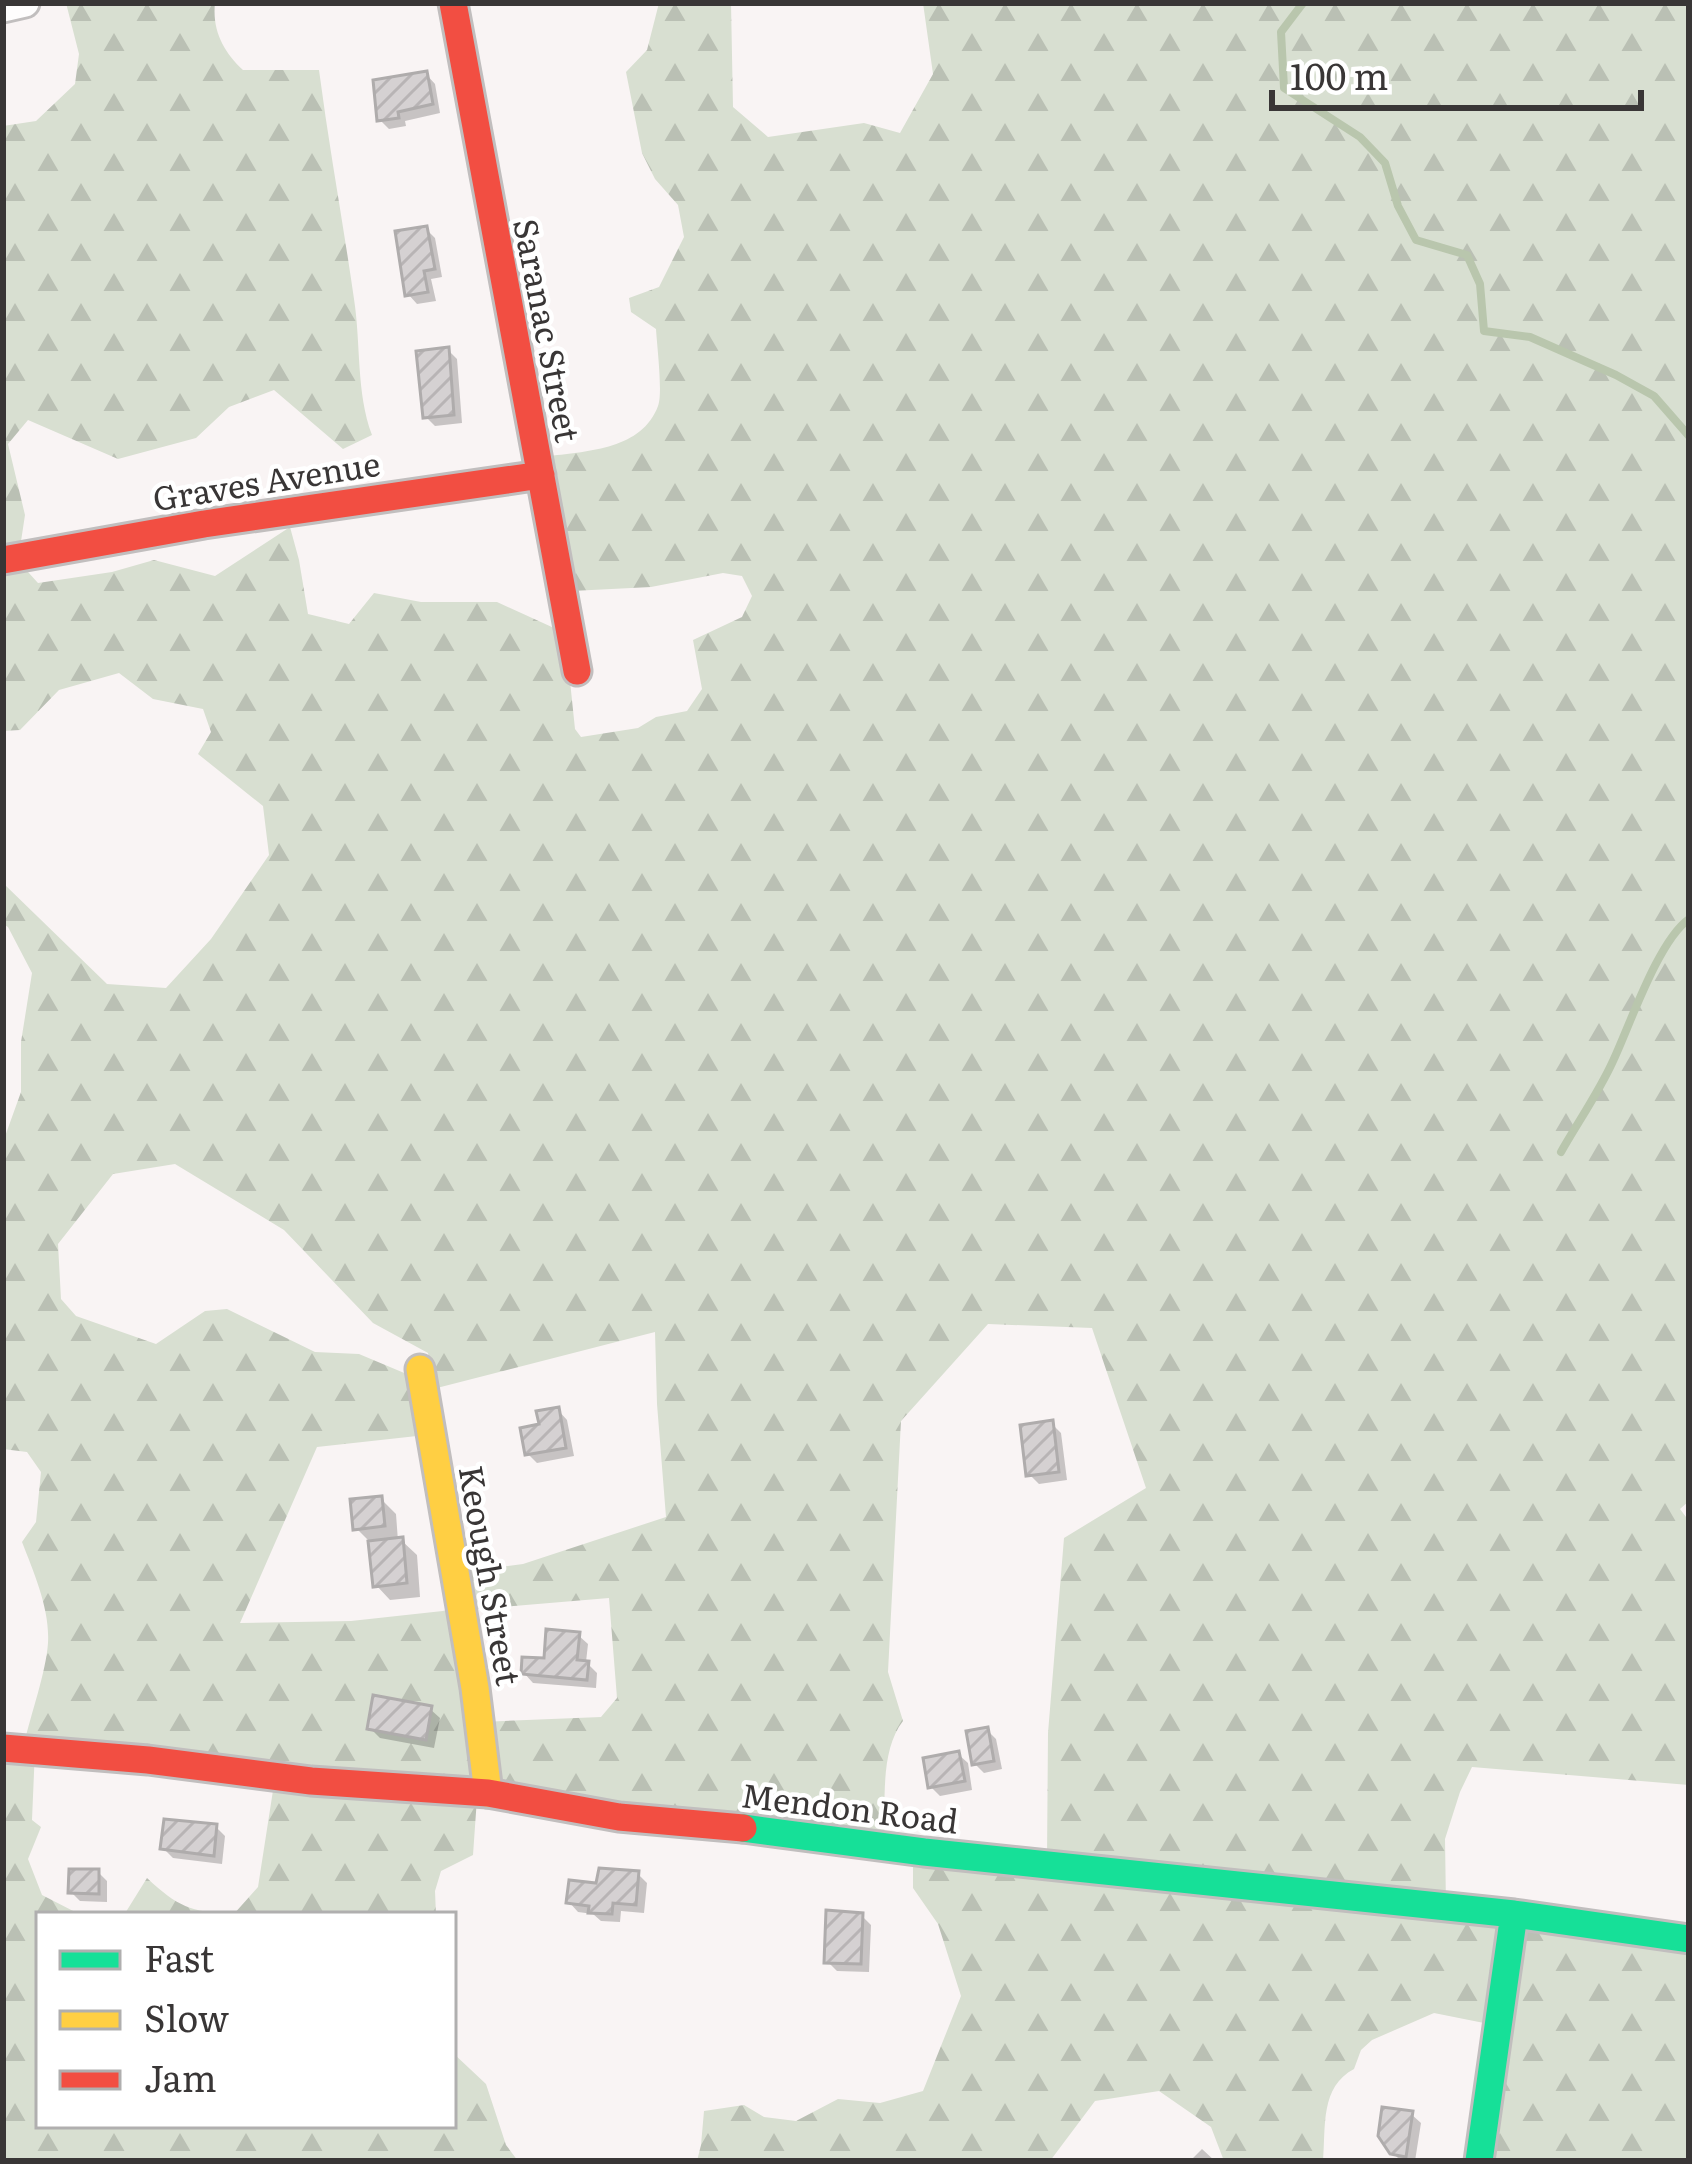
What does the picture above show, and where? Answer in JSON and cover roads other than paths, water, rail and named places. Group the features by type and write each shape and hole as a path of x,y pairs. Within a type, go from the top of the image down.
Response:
{"street":[{"path":"3,8 25,3"},
{"name":"Saranac Street","path":"453,3 577,670"},
{"name":"Graves Avenue","path":"3,560 319,506 541,475"},
{"name":"Keough Street","path":"420,1369 475,1688 488,1793"},
{"name":"Mendon Road","path":"3,1748 311,1781 488,1793 619,1817 1514,1914 1689,1939"},
{"path":"1479,2161 1514,1914"}],"waterway":[{"path":"1303,3 1281,32 1284,88 1360,137 1385,163 1398,206 1416,240 1467,255 1480,284 1484,331 1530,337 1616,375 1654,396 1689,436"},
{"path":"1561,1152 1607,1073 1666,945 1689,919"}]}
